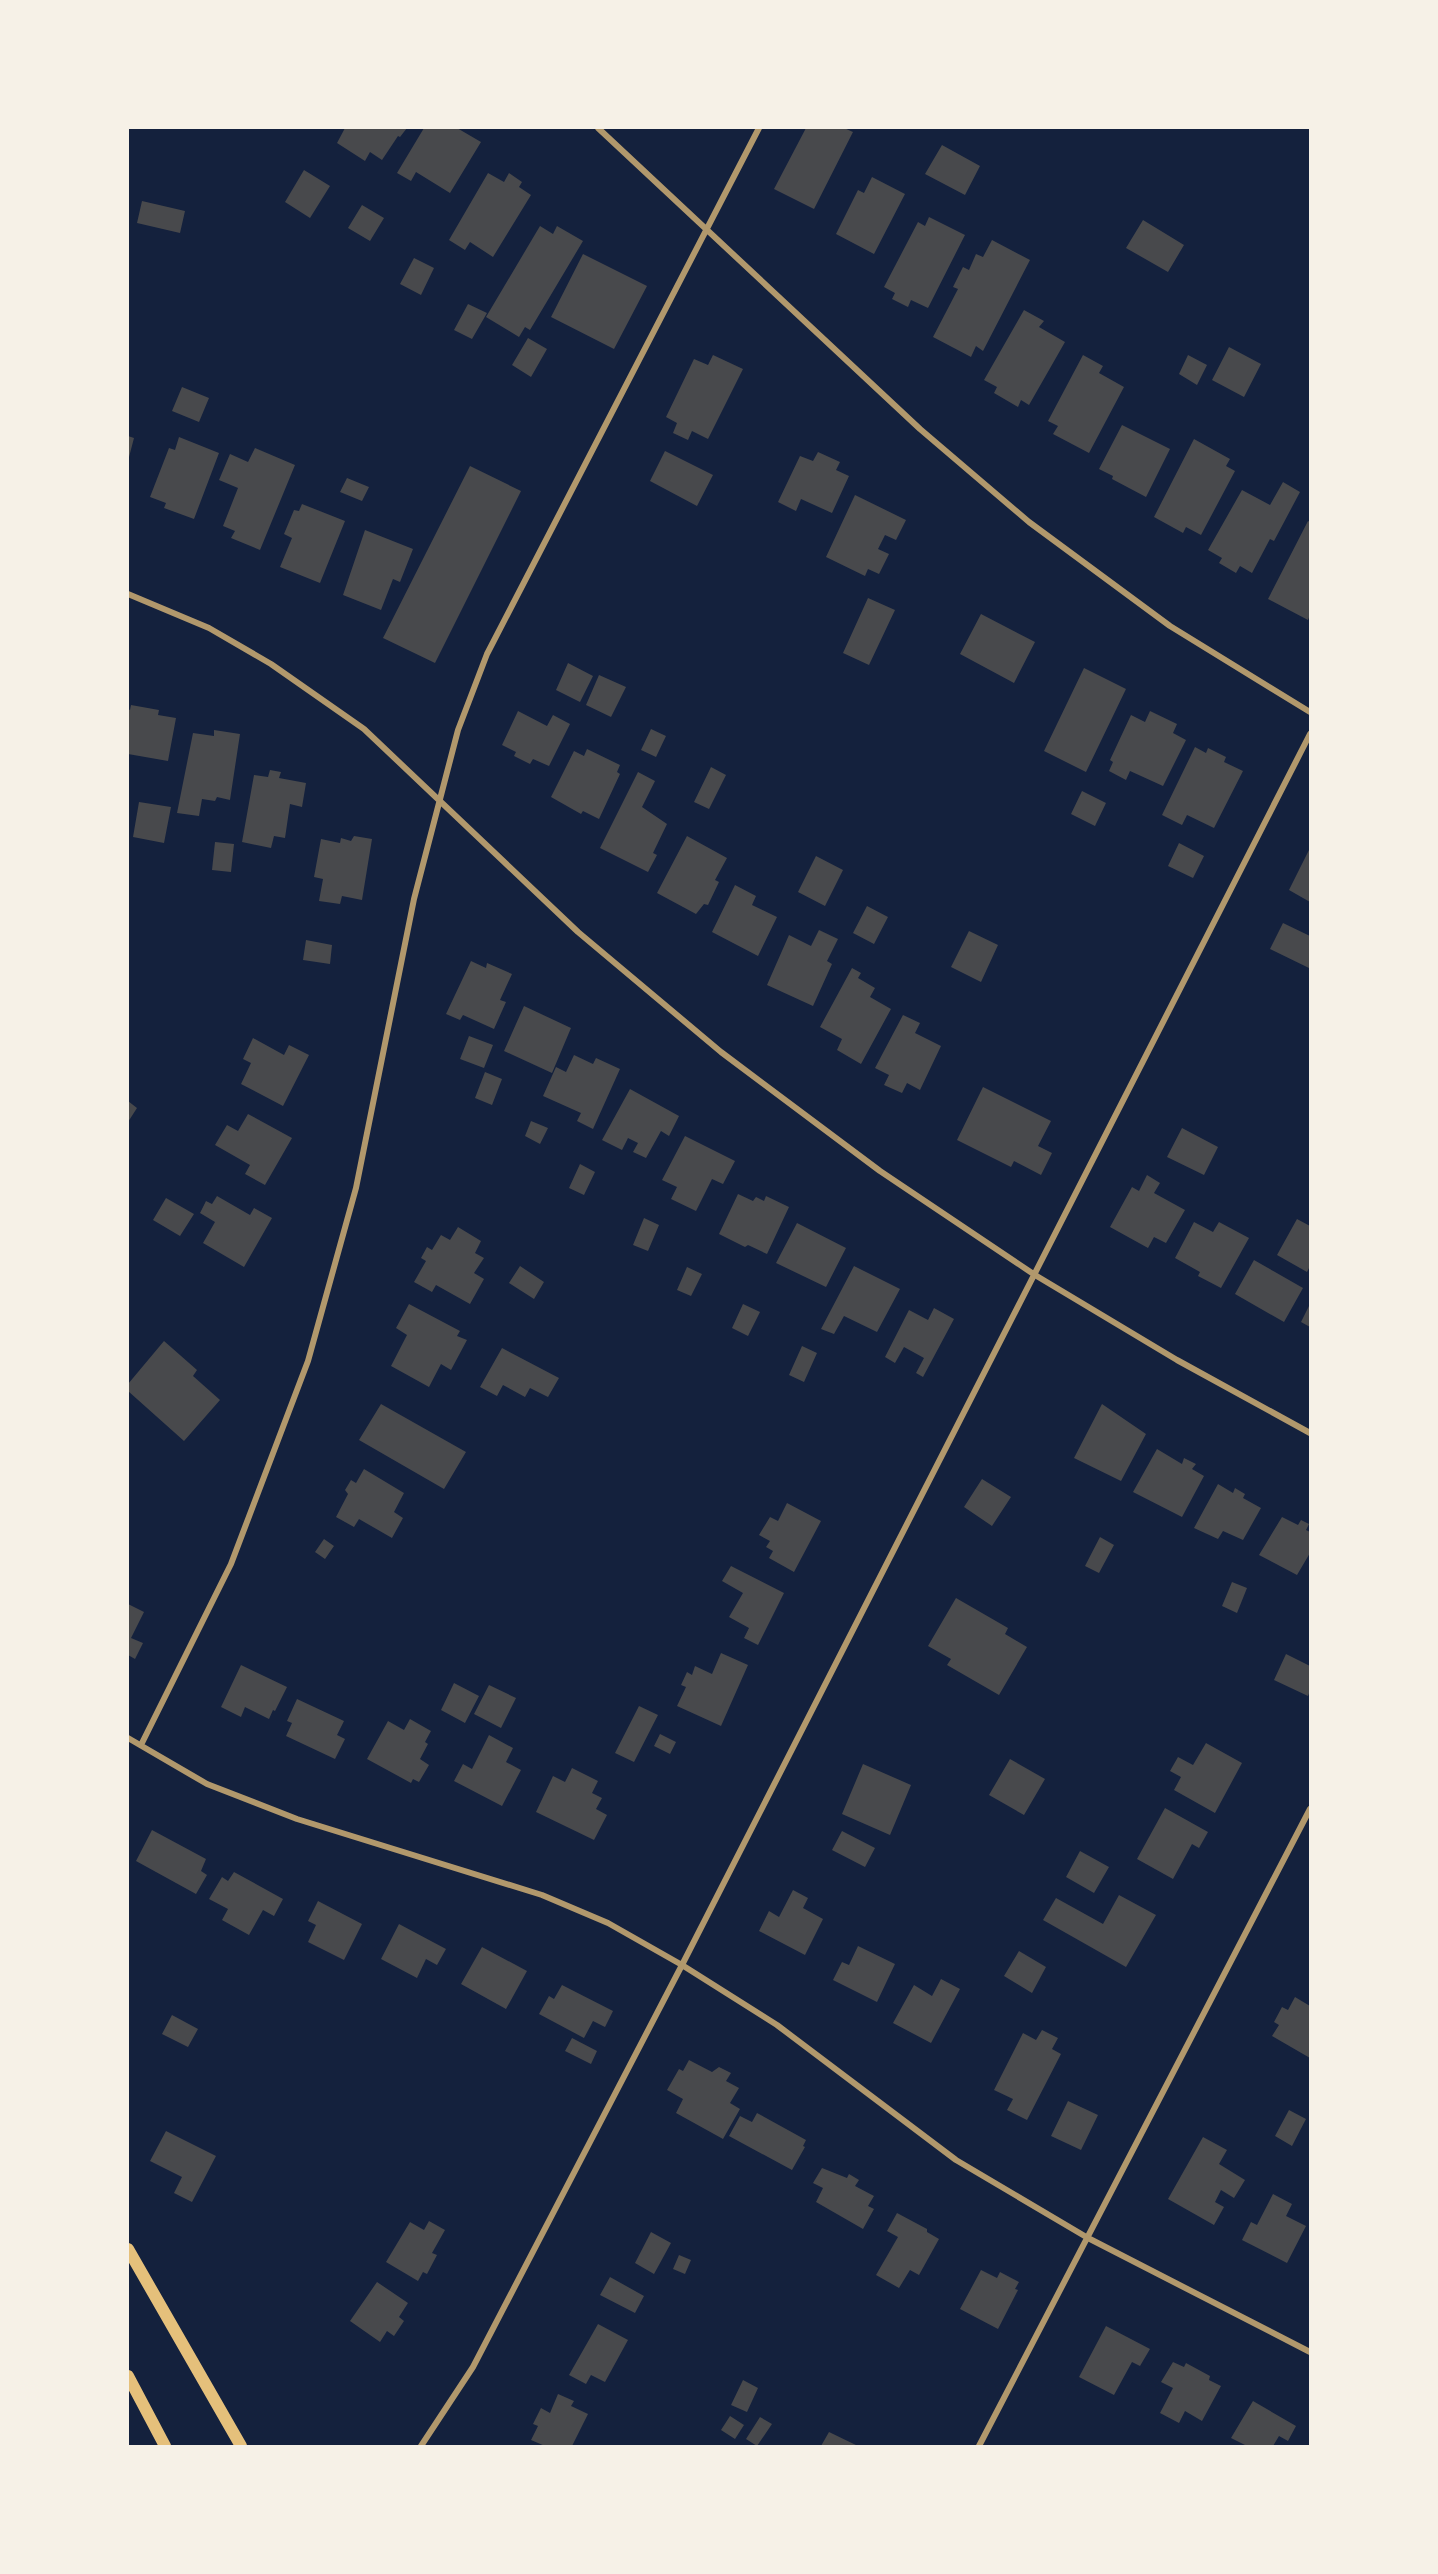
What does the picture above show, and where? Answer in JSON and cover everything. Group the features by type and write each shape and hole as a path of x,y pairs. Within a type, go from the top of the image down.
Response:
{"main road":[{"path":"128,2249 241,2446"},
{"path":"128,2376 165,2446"}],"street":[{"path":"598,128 920,429 1029,522 1170,626 1311,712"},
{"path":"141,1745 231,1564 308,1360 356,1188 414,899 458,730 487,654 759,128"},
{"path":"128,594 209,628 271,664 364,729 578,932 721,1052 880,1171 1035,1275 1177,1360 1311,1433"},
{"path":"421,2446 473,2367 682,1965 1311,735"},
{"path":"128,1737 207,1784 297,1819 542,1895 608,1923 682,1965 777,2025 956,2160 1088,2238 1311,2352"},
{"path":"980,2446 1311,1809"}],"building":[{"path":"345,128 407,128 400,137 398,136 382,160 370,152 365,161 337,143"},
{"path":"424,128 457,128 481,142 450,193 416,172 411,181 397,173"},
{"path":"806,128 844,128 853,132 814,209 774,189"},
{"path":"942,145 980,166 965,195 925,174"},
{"path":"304,170 330,186 310,218 285,202"},
{"path":"488,173 504,182 509,173 522,182 519,187 531,195 493,257 470,242 465,250 449,240"},
{"path":"872,177 905,194 874,254 836,234 858,190 864,193"},
{"path":"142,201 185,211 180,233 137,223"},
{"path":"362,205 384,218 370,241 348,228"},
{"path":"929,217 965,235 928,308 911,300 908,307 892,299 895,293 884,287 918,222 925,226"},
{"path":"1143,220 1184,245 1168,272 1126,248"},
{"path":"540,226 553,234 557,226 583,241 530,330 525,327 519,337 486,317"},
{"path":"992,240 1030,260 983,351 976,346 971,357 933,337 958,289 953,287 963,267 969,270 976,254 983,257"},
{"path":"583,254 647,286 614,349 551,317"},
{"path":"414,258 434,268 421,295 400,284"},
{"path":"468,304 487,313 472,339 454,330"},
{"path":"1024,310 1044,321 1039,327 1065,342 1029,405 1021,400 1018,407 994,393 997,387 984,380"},
{"path":"528,338 547,349 531,377 512,365"},
{"path":"1229,347 1261,364 1244,397 1212,380"},
{"path":"713,355 743,369 708,439 692,431 688,440 673,433 677,423 666,417 694,359 708,365"},
{"path":"1083,355 1103,366 1099,373 1124,387 1089,453 1053,434 1058,426 1048,421"},
{"path":"1188,355 1207,365 1197,385 1179,374"},
{"path":"182,387 209,398 199,422 172,411"},
{"path":"1122,425 1170,449 1146,497 1112,479 1113,476 1099,469"},
{"path":"128,436 134,438 128,461"},
{"path":"179,437 219,453 194,519 164,508 166,503 150,497 169,448 175,450"},
{"path":"1194,439 1230,459 1226,466 1235,471 1201,535 1186,527 1183,533 1154,517"},
{"path":"255,448 295,465 260,550 231,538 235,531 223,526 238,488 219,480 230,454 248,462"},
{"path":"665,451 713,475 697,506 650,481"},
{"path":"818,452 840,462 836,470 849,476 832,513 801,499 796,511 778,502 800,456 813,461"},
{"path":"470,466 521,491 435,663 383,638"},
{"path":"347,478 369,487 362,501 340,492"},
{"path":"1283,482 1300,492 1274,541 1270,539 1252,573 1240,566 1236,573 1219,563 1222,558 1208,550 1242,490 1270,505"},
{"path":"855,495 906,520 896,540 885,535 878,549 889,554 879,574 868,569 865,576 826,557"},
{"path":"302,504 345,521 320,583 280,567 292,538 284,534 294,510 299,511"},
{"path":"1308,521 1310,522 1310,615 1308,620 1268,599"},
{"path":"365,530 413,549 400,582 393,579 381,610 343,595"},
{"path":"868,598 895,610 869,665 843,653"},
{"path":"981,614 1035,642 1014,683 960,654"},
{"path":"568,663 593,676 580,702 556,690"},
{"path":"1084,668 1126,689 1086,772 1044,751"},
{"path":"599,675 626,687 611,717 586,705"},
{"path":"131,705 159,710 158,715 176,718 168,761 128,754 128,709 130,710"},
{"path":"518,711 547,726 553,715 570,724 549,766 533,759 530,764 514,756 516,752 502,745"},
{"path":"1150,711 1177,724 1173,733 1186,740 1163,786 1130,771 1126,780 1109,771 1113,762 1110,760 1131,715 1145,722"},
{"path":"651,729 666,736 656,757 641,750"},
{"path":"214,730 240,734 230,800 217,797 215,801 202,799 199,816 177,813 193,733 214,736"},
{"path":"1195,747 1206,753 1208,748 1226,757 1224,762 1243,771 1214,828 1187,815 1182,825 1162,815"},
{"path":"587,749 620,765 617,772 620,774 599,819 583,811 581,814 551,797 574,751 584,756"},
{"path":"711,767 726,775 709,809 694,802"},
{"path":"270,770 281,772 279,778 306,783 302,807 290,804 285,838 274,836 271,848 242,842 254,775 268,777"},
{"path":"638,772 655,781 642,807 667,824 653,853 657,855 648,872 600,848"},
{"path":"1082,791 1106,803 1095,826 1071,814"},
{"path":"139,802 171,807 164,843 133,837"},
{"path":"354,836 372,839 362,900 342,896 340,904 319,901 323,879 314,877 321,839 340,843 341,838 351,841"},
{"path":"687,836 727,858 715,880 719,882 708,905 704,904 696,914 657,893"},
{"path":"215,842 234,844 231,872 212,870"},
{"path":"1179,843 1204,856 1193,878 1168,866"},
{"path":"1310,848 1310,902 1289,890"},
{"path":"816,856 843,870 825,906 798,892"},
{"path":"735,885 756,896 752,905 777,917 758,956 712,932"},
{"path":"867,906 888,917 874,944 853,933"},
{"path":"1283,923 1310,936 1309,968 1270,949"},
{"path":"819,930 838,939 827,961 832,964 813,1006 767,985 789,935 811,946"},
{"path":"969,931 998,945 981,982 951,967"},
{"path":"306,940 332,945 330,964 303,960"},
{"path":"471,961 486,968 487,963 512,974 500,1000 506,1002 494,1029 463,1015 460,1020 446,1014"},
{"path":"852,968 861,973 858,978 875,988 870,997 891,1009 861,1064 837,1050 842,1039 820,1027"},
{"path":"524,1006 571,1028 552,1073 504,1051"},
{"path":"903,1015 920,1023 915,1033 941,1046 920,1090 907,1083 902,1093 884,1085 889,1075 875,1068"},
{"path":"469,1036 493,1045 484,1068 460,1059"},
{"path":"253,1038 284,1055 289,1045 309,1055 283,1106 241,1084 251,1063 243,1059"},
{"path":"574,1055 593,1064 596,1058 620,1069 593,1129 577,1121 581,1113 543,1096 556,1067 566,1072"},
{"path":"485,1072 502,1079 492,1105 475,1098"},
{"path":"983,1087 1051,1121 1038,1146 1052,1153 1041,1175 1014,1161 1011,1167 957,1140"},
{"path":"630,1089 679,1116 669,1136 661,1131 646,1158 633,1152 638,1143 628,1138 622,1150 602,1140"},
{"path":"128,1101 137,1108 128,1122"},
{"path":"248,1114 292,1138 265,1185 245,1174 250,1165 215,1145 227,1125 238,1131"},
{"path":"531,1121 548,1128 540,1144 525,1136"},
{"path":"1182,1128 1218,1147 1204,1175 1167,1157"},
{"path":"685,1136 735,1161 723,1184 712,1179 696,1211 671,1199 677,1187 662,1180"},
{"path":"580,1164 595,1172 584,1195 569,1188"},
{"path":"1147,1175 1160,1183 1154,1193 1185,1210 1166,1243 1154,1237 1148,1248 1110,1227 1132,1187 1139,1191"},
{"path":"738,1194 753,1201 756,1197 764,1201 766,1196 789,1207 767,1254 748,1245 745,1247 719,1234"},
{"path":"217,1196 250,1215 254,1208 272,1218 244,1267 203,1243 215,1222 200,1213 206,1201 212,1204"},
{"path":"166,1198 194,1214 180,1236 153,1220"},
{"path":"644,1218 659,1225 648,1251 633,1245"},
{"path":"1297,1219 1310,1226 1310,1266 1307,1272 1277,1255"},
{"path":"1194,1222 1213,1232 1219,1222 1249,1238 1221,1288 1198,1276 1200,1272 1175,1258"},
{"path":"797,1223 846,1248 826,1287 776,1263"},
{"path":"458,1227 481,1241 475,1253 484,1258 474,1273 484,1279 470,1304 436,1285 432,1292 414,1282 426,1261 421,1258 427,1247 432,1250 441,1235 450,1240"},
{"path":"1254,1260 1303,1288 1284,1322 1235,1294"},
{"path":"520,1266 544,1282 534,1299 509,1283"},
{"path":"854,1266 900,1289 877,1332 844,1316 834,1334 821,1329"},
{"path":"687,1267 702,1274 691,1296 677,1290"},
{"path":"409,1304 460,1331 457,1336 467,1340 451,1370 441,1364 429,1387 391,1366 407,1335 396,1328"},
{"path":"743,1304 760,1312 748,1336 732,1328"},
{"path":"1310,1304 1310,1327 1301,1322"},
{"path":"934,1308 954,1319 923,1377 916,1373 924,1358 904,1347 895,1363 885,1357 909,1310 928,1320"},
{"path":"164,1341 197,1370 193,1376 220,1400 184,1441 128,1391 128,1384"},
{"path":"802,1346 817,1353 804,1382 789,1375"},
{"path":"502,1348 559,1378 548,1397 530,1388 525,1397 503,1385 497,1396 480,1387"},
{"path":"381,1404 466,1452 444,1489 359,1440"},
{"path":"1102,1404 1146,1434 1121,1481 1074,1458"},
{"path":"1157,1449 1182,1464 1184,1458 1196,1464 1192,1469 1204,1476 1182,1517 1133,1492"},
{"path":"364,1469 404,1493 394,1512 403,1518 392,1538 359,1519 354,1527 336,1517 348,1494 345,1490 351,1480 356,1483"},
{"path":"982,1479 1011,1497 992,1526 964,1507"},
{"path":"1218,1484 1233,1493 1235,1488 1245,1494 1243,1498 1261,1508 1243,1540 1223,1531 1218,1539 1194,1528"},
{"path":"787,1503 821,1521 794,1572 769,1558 773,1551 766,1547 770,1541 759,1535 770,1517 778,1521"},
{"path":"1282,1517 1298,1525 1301,1520 1309,1524 1306,1530 1310,1532 1310,1553 1297,1575 1259,1555"},
{"path":"1100,1537 1114,1545 1099,1573 1085,1566"},
{"path":"324,1539 334,1546 325,1559 315,1552"},
{"path":"731,1566 784,1593 758,1645 744,1638 749,1628 729,1617 743,1593 722,1581"},
{"path":"1232,1582 1247,1588 1237,1613 1222,1606"},
{"path":"956,1598 1008,1628 1005,1634 1027,1647 999,1695 947,1665 951,1659 928,1646"},
{"path":"128,1604 144,1612 131,1638 143,1643 135,1659 128,1655"},
{"path":"721,1653 748,1665 721,1726 677,1706 686,1687 681,1685 687,1672 692,1675 695,1666 712,1674"},
{"path":"1286,1654 1310,1666 1308,1696 1274,1680"},
{"path":"241,1665 287,1687 269,1719 245,1707 241,1717 221,1707"},
{"path":"454,1683 479,1696 465,1723 441,1710"},
{"path":"489,1685 516,1698 501,1728 474,1714"},
{"path":"297,1699 344,1721 337,1735 345,1739 335,1759 286,1736 292,1723 287,1721"},
{"path":"639,1706 658,1715 634,1762 615,1753"},
{"path":"410,1719 431,1731 425,1742 428,1744 420,1759 429,1765 419,1782 413,1779 411,1783 367,1759 388,1721 404,1730"},
{"path":"660,1734 676,1742 670,1754 654,1746"},
{"path":"489,1735 513,1748 506,1762 521,1770 502,1806 454,1781 463,1764 472,1769"},
{"path":"1206,1743 1242,1763 1215,1813 1174,1790 1181,1777 1170,1771 1178,1757 1193,1765"},
{"path":"1010,1759 1045,1779 1024,1815 989,1795"},
{"path":"863,1764 911,1785 890,1835 842,1814"},
{"path":"572,1768 598,1781 592,1793 602,1798 596,1809 607,1815 594,1840 536,1812 553,1776 565,1782"},
{"path":"1165,1808 1208,1832 1199,1848 1192,1844 1173,1879 1137,1859"},
{"path":"152,1830 206,1859 201,1871 207,1875 196,1894 136,1861"},
{"path":"842,1831 875,1848 865,1867 832,1850"},
{"path":"1080,1851 1109,1867 1094,1893 1066,1877"},
{"path":"234,1872 283,1899 274,1916 263,1910 249,1935 222,1920 228,1909 209,1899 222,1877 228,1881"},
{"path":"793,1890 808,1898 803,1908 823,1919 805,1955 759,1931 769,1911 779,1917"},
{"path":"1119,1895 1156,1915 1126,1967 1043,1920 1056,1898 1103,1924"},
{"path":"318,1901 362,1924 344,1960 308,1942 316,1925 308,1921"},
{"path":"399,1924 446,1949 437,1965 426,1959 417,1978 381,1959"},
{"path":"858,1946 895,1964 877,2002 833,1980 842,1962 849,1965"},
{"path":"482,1947 527,1971 506,2009 461,1984"},
{"path":"1019,1951 1046,1967 1032,1993 1004,1976"},
{"path":"941,1979 960,1989 931,2043 893,2023 914,1985 932,1996"},
{"path":"562,1985 613,2011 605,2027 593,2021 584,2038 539,2014 549,1996 554,1999"},
{"path":"1295,1997 1310,2006 1310,2058 1272,2036 1279,2025 1274,2022 1282,2007 1288,2010"},
{"path":"172,2015 198,2029 188,2047 162,2034"},
{"path":"1042,2030 1058,2038 1052,2049 1061,2054 1027,2120 1007,2110 1013,2099 994,2090 1023,2033 1036,2040"},
{"path":"572,2038 597,2051 591,2064 565,2051"},
{"path":"689,2060 712,2072 719,2067 731,2073 726,2081 739,2088 730,2103 740,2109 723,2139 676,2113 683,2099 667,2090 679,2069 683,2071"},
{"path":"1068,2101 1098,2115 1081,2150 1051,2136"},
{"path":"1289,2110 1306,2119 1292,2146 1275,2136"},
{"path":"757,2113 806,2140 803,2146 805,2147 792,2170 729,2136 740,2116 752,2122"},
{"path":"166,2131 216,2156 192,2202 174,2193 182,2177 150,2161"},
{"path":"1203,2137 1227,2150 1219,2164 1245,2180 1234,2198 1221,2190 1215,2202 1224,2207 1214,2225 1168,2199"},
{"path":"822,2168 847,2178 849,2174 859,2180 855,2186 874,2196 868,2206 874,2209 863,2229 816,2202 823,2188 813,2183"},
{"path":"1273,2194 1292,2204 1286,2216 1306,2226 1287,2263 1242,2240 1251,2222 1257,2225"},
{"path":"897,2213 927,2229 927,2232 939,2239 919,2275 910,2270 899,2288 876,2275 898,2237 887,2231"},
{"path":"429,2221 445,2230 432,2253 437,2255 427,2274 423,2272 418,2281 386,2262 410,2222 424,2230"},
{"path":"651,2232 671,2243 654,2274 635,2263"},
{"path":"679,2255 691,2260 685,2274 673,2269"},
{"path":"981,2270 997,2278 1000,2272 1019,2282 1015,2289 1018,2290 998,2329 960,2309"},
{"path":"610,2277 644,2296 635,2313 600,2295"},
{"path":"377,2282 408,2303 399,2317 404,2321 394,2336 387,2331 380,2342 350,2321"},
{"path":"598,2324 628,2340 605,2382 591,2375 586,2384 569,2375"},
{"path":"1106,2326 1150,2349 1140,2366 1132,2362 1114,2395 1079,2377"},
{"path":"1173,2362 1184,2367 1186,2363 1210,2376 1209,2380 1221,2386 1202,2421 1185,2411 1179,2423 1160,2413 1173,2388 1161,2382"},
{"path":"743,2380 758,2388 747,2412 731,2405"},
{"path":"558,2394 574,2401 571,2406 588,2414 572,2446 545,2446 531,2440 538,2426 533,2424 541,2408 550,2413"},
{"path":"1253,2401 1296,2426 1288,2441 1279,2436 1273,2446 1247,2446 1231,2438"},
{"path":"730,2416 744,2425 735,2439 721,2430"},
{"path":"760,2417 772,2424 757,2446 746,2439"},
{"path":"829,2432 858,2446 821,2446"}]}
